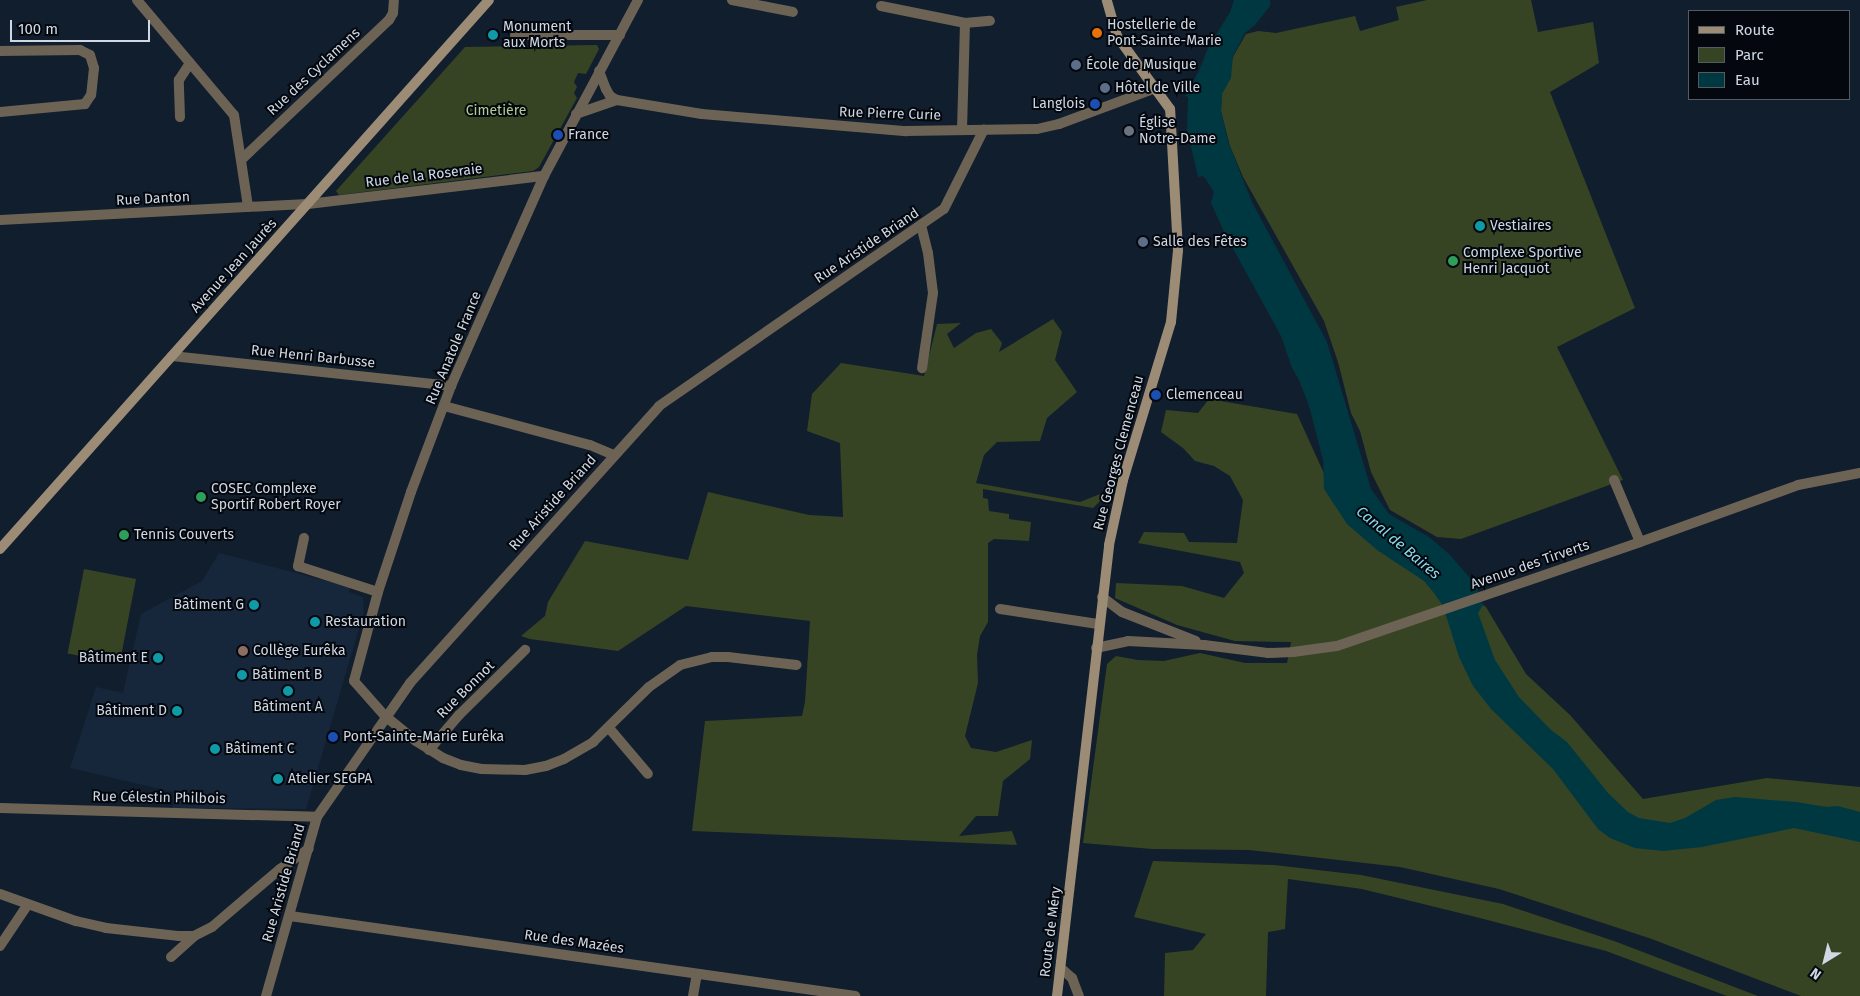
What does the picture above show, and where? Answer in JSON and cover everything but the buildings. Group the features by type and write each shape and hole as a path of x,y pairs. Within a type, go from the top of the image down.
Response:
{"main road":[{"name":"Avenue Jean Jaurès","path":"0,550 489,0"},
{"path":"1107,0 1117,36 1156,88"},
{"name":"Rue Georges Clemenceau","path":"1072,870 1098,624 1109,545 1123,480 1171,322 1178,242 1171,118 1167,104 1156,88"},
{"name":"Route de Méry","path":"1057,996 1072,870"}],"street":[{"path":"137,0 234,115 248,207"},
{"name":"Rue des Cyclamens","path":"242,159 389,20 394,13 394,0"},
{"name":"Rue Anatole France","path":"385,716 354,681 378,592 411,492 451,386 544,176 638,0"},
{"path":"732,0 793,12"},
{"path":"881,6 964,23 990,21"},
{"path":"962,130 964,23"},
{"path":"515,35 620,35"},
{"path":"0,51 80,50 90,55 94,68 91,95 85,104 0,112"},
{"path":"180,116 178,80 190,63"},
{"path":"599,71 610,96 617,100"},
{"name":"Rue Pierre Curie","path":"576,114 617,100 702,114 906,132 1045,128 1156,88"},
{"name":"Rue Aristide Briand","path":"266,996 317,817 410,682 646,419 673,396 944,209 984,129"},
{"name":"Rue de la Roseraie","path":"308,204 544,176"},
{"name":"Rue Danton","path":"0,220 308,204"},
{"path":"921,226 928,254 933,293 922,368"},
{"name":"Rue Henri Barbusse","path":"172,356 451,386"},
{"path":"444,406 590,444 614,455"},
{"name":"Avenue des Tirverts","path":"1096,648 1128,641 1204,644 1268,653 1337,646 1640,542 1798,485 1860,473"},
{"path":"1614,480 1640,542"},
{"path":"304,538 298,566 378,592"},
{"name":"Avenue des Tirverts","path":"1102,597 1122,612 1204,644"},
{"path":"1000,609 1098,624"},
{"name":"Rue Bonnot","path":"428,750 459,715 525,650"},
{"path":"385,716 428,750 461,765 504,771 526,770 546,766 564,759 593,742 664,674 696,660 728,657 797,665"},
{"path":"609,728 648,774"},
{"name":"Rue Célestin Philbois","path":"0,808 317,817"},
{"path":"171,957 194,936 212,927 280,868 309,849"},
{"path":"280,868 290,868 302,872"},
{"path":"0,894 76,921 106,928 169,936 194,936"},
{"path":"0,946 28,904"},
{"name":"Rue des Mazées","path":"290,916 855,996"},
{"path":"1060,971 1064,971 1072,978 1078,996"},
{"path":"693,996 697,974"}],"shaded area":[{"name":"Collège Eurêka","path":"219,553 350,587 349,592 363,597 364,611 306,809 173,808 173,792 70,768 96,687 123,693 141,614 202,581"}],"green space":[{"name":"Complexe Sportive Henri Jacquot","path":"1427,0 1531,0 1538,32 1593,22 1599,63 1550,92 1635,308 1557,347 1623,480 1461,539 1437,537 1390,510 1371,472 1360,431 1351,413 1338,362 1324,321 1243,177 1230,146 1221,111 1222,89 1234,55 1246,34 1258,31 1276,33 1355,16 1360,31 1399,20 1396,7"},
{"name":"Cimetière","path":"597,45 599,49 586,74 578,73 574,82 577,87 574,93 577,98 539,167 533,171 339,195 336,191 465,47"},
{"path":"1053,319 1062,332 1055,360 1077,392 1047,418 1040,441 997,442 984,455 976,483 1080,502 1100,494 1103,498 1093,508 983,489 983,498 988,499 989,511 1009,514 1009,519 1031,522 1029,541 994,539 988,543 988,622 980,636 977,655 978,683 965,736 971,748 996,752 1032,740 1030,759 1003,781 998,816 976,816 959,836 1012,831 1017,845 692,831 705,721 802,716 805,702 810,621 686,606 618,651 530,639 521,636 545,616 548,602 585,541 688,560 708,492 809,515 843,517 840,443 807,431 812,394 841,363 924,376 937,324 961,323 947,334 954,348 976,333 991,329 1002,343 999,352"},
{"path":"1209,399 1297,414 1342,513 1486,607 1526,674 1570,715 1643,799 1767,778 1860,787 1860,996 1801,996 1649,938 1499,889 1400,867 1249,850 1152,849 1083,843 1107,664 1116,656 1138,660 1164,661 1200,653 1245,663 1287,663 1291,642 1235,641 1177,625 1115,598 1116,583 1182,586 1224,598 1244,573 1240,562 1138,543 1144,532 1184,533 1189,542 1237,543 1243,500 1230,476 1214,466 1195,461 1183,448 1161,432 1166,410 1198,413"},
{"path":"84,569 136,579 120,664 68,653"},
{"path":"1153,861 1274,865 1361,875 1503,904 1614,941 1758,996 1727,996 1606,951 1472,916 1362,889 1288,879 1285,929 1268,932 1266,996 1164,996 1165,953 1193,950 1206,934 1134,917"}],"water":[{"name":"Canal de Baires","path":"1234,0 1270,0 1270,6 1255,25 1245,33 1233,56 1231,78 1222,94 1221,111 1228,141 1239,170 1253,204 1327,342 1371,489 1389,514 1429,537 1449,554 1477,586 1483,605 1478,613 1495,660 1519,697 1551,730 1567,742 1608,793 1628,812 1639,818 1670,823 1685,818 1716,800 1735,797 1796,802 1827,807 1838,806 1860,812 1860,842 1794,828 1702,847 1663,851 1635,848 1610,838 1598,829 1553,769 1491,709 1473,686 1459,657 1443,606 1424,581 1377,550 1347,524 1324,489 1323,460 1309,406 1299,380 1292,368 1281,336 1225,234 1211,203 1214,192 1203,176 1198,177 1187,130 1188,97 1185,96 1199,71 1208,48 1230,12"}],"place":[{"name":"Hostellerie de Pont-Sainte-Marie","path":"1097,33"},
{"name":"Monument aux Morts","path":"493,35"},
{"name":"École de Musique","path":"1076,65"},
{"name":"Hôtel de Ville","path":"1105,88"},
{"name":"Langlois","path":"1095,104"},
{"name":"Église Notre-Dame","path":"1129,131"},
{"name":"France","path":"558,135"},
{"name":"Vestiaires","path":"1480,226"},
{"name":"Salle des Fêtes","path":"1143,242"},
{"name":"Complexe Sportive Henri Jacquot","path":"1453,261"},
{"name":"Clemenceau","path":"1156,395"},
{"name":"COSEC Complexe Sportif Robert Royer","path":"201,497"},
{"name":"Tennis Couverts","path":"124,535"},
{"name":"Bâtiment G","path":"254,605"},
{"name":"Restauration","path":"315,622"},
{"name":"Collège Eurêka","path":"243,651"},
{"name":"Bâtiment E","path":"158,658"},
{"name":"Bâtiment B","path":"242,675"},
{"name":"Bâtiment A","path":"288,691"},
{"name":"Bâtiment D","path":"177,711"},
{"name":"Pont-Sainte-Marie Eurêka","path":"333,737"},
{"name":"Bâtiment C","path":"215,749"},
{"name":"Atelier SEGPA","path":"278,779"}]}
